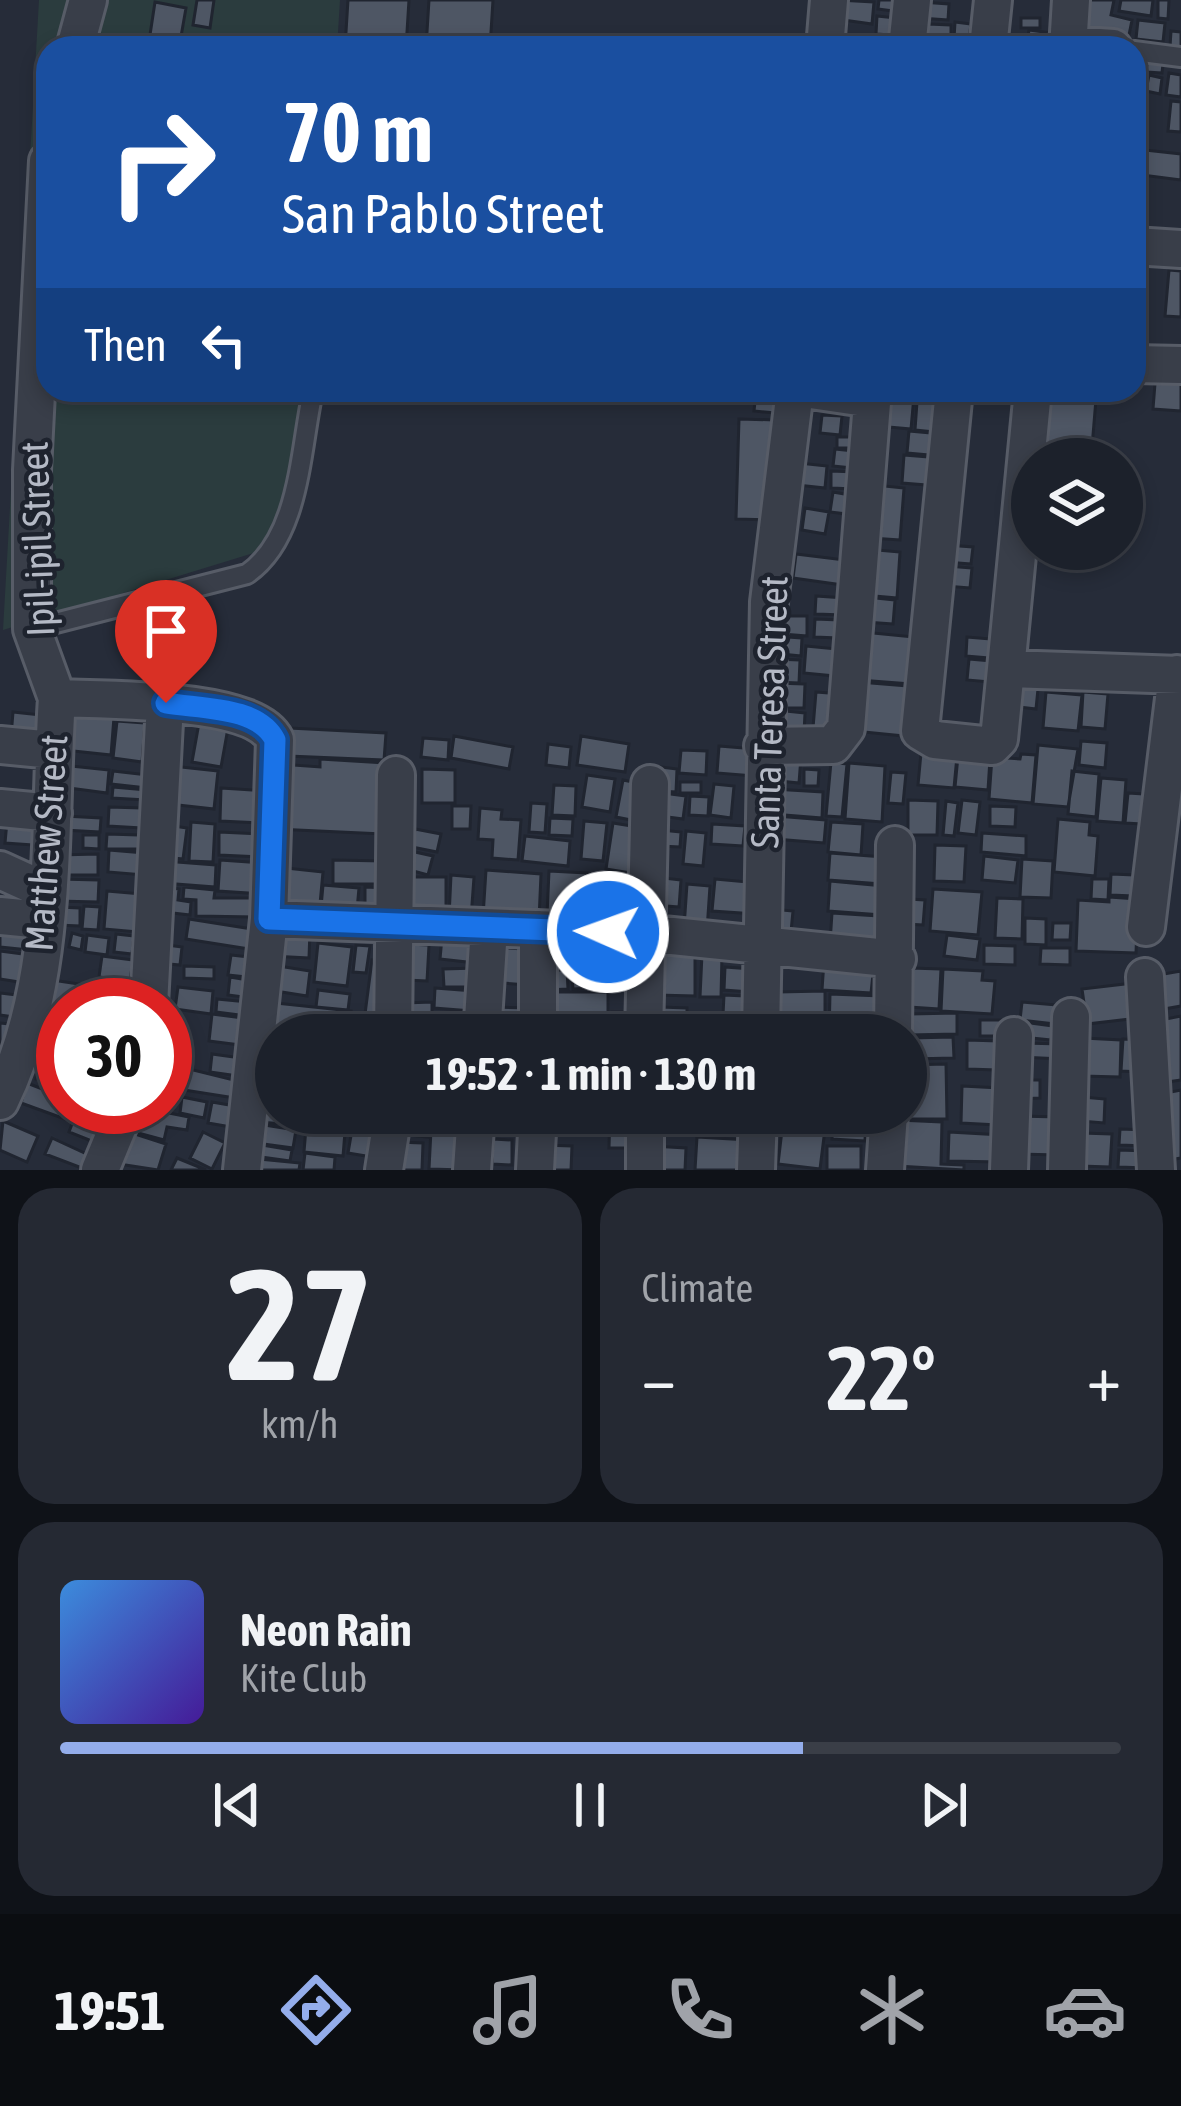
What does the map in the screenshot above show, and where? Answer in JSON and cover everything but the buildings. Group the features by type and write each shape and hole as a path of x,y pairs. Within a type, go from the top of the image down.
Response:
{"street":[{"path":"78,36 88,0"},
{"path":"826,36 829,0"},
{"path":"908,36 912,0"},
{"path":"989,36 993,0"},
{"path":"1069,36 1071,0"},
{"path":"1146,247 1181,249"},
{"path":"1146,364 1181,364"},
{"name":"Ipil-ipil Street","path":"36,393 32,629 57,698"},
{"name":"Santa Teresa Street","path":"762,1014 769,602 794,402"},
{"path":"763,746 833,745 846,728 872,402"},
{"path":"953,402 920,731 935,740 992,746 999,740 1032,402"},
{"path":"1006,669 1179,675 1165,882 1146,927"},
{"path":"57,698 166,703 253,718 268,725 275,740 269,919 242,1170"},
{"name":"Matthew Street","path":"14,1022 44,906 57,698"},
{"path":"150,978 166,703"},
{"path":"0,745 53,750"},
{"path":"393,1014 396,775"},
{"path":"644,1014 650,784"},
{"path":"0,808 53,813"},
{"path":"894,1014 895,845"},
{"path":"0,870 44,906"},
{"path":"0,916 44,906"},
{"path":"269,919 644,933 898,959"},
{"path":"483,1014 489,928"},
{"path":"538,929 538,1014"},
{"path":"1145,977 1164,1013 1164,1165"},
{"path":"1067,1170 1071,1017"},
{"path":"0,1101 14,1022"},
{"path":"1009,1170 1014,1036"},
{"path":"100,1170 115,1134"},
{"path":"384,1170 390,1134"},
{"path":"472,1170 475,1134"},
{"path":"535,1170 537,1134"},
{"path":"645,1134 645,1170"},
{"path":"756,1170 757,1134"},
{"path":"886,1170 888,1134"}],"lane":[{"path":"1146,53 1181,57"},
{"path":"32,629 247,574 264,563 283,532 312,402"}],"shaded area":[{"path":"39,0 340,0 338,36 37,36"},
{"path":"36,52 36,402 311,402 270,548 3,630"}],"route":[{"path":"166,703 253,718 268,725 275,740 269,919 608,932"}]}
